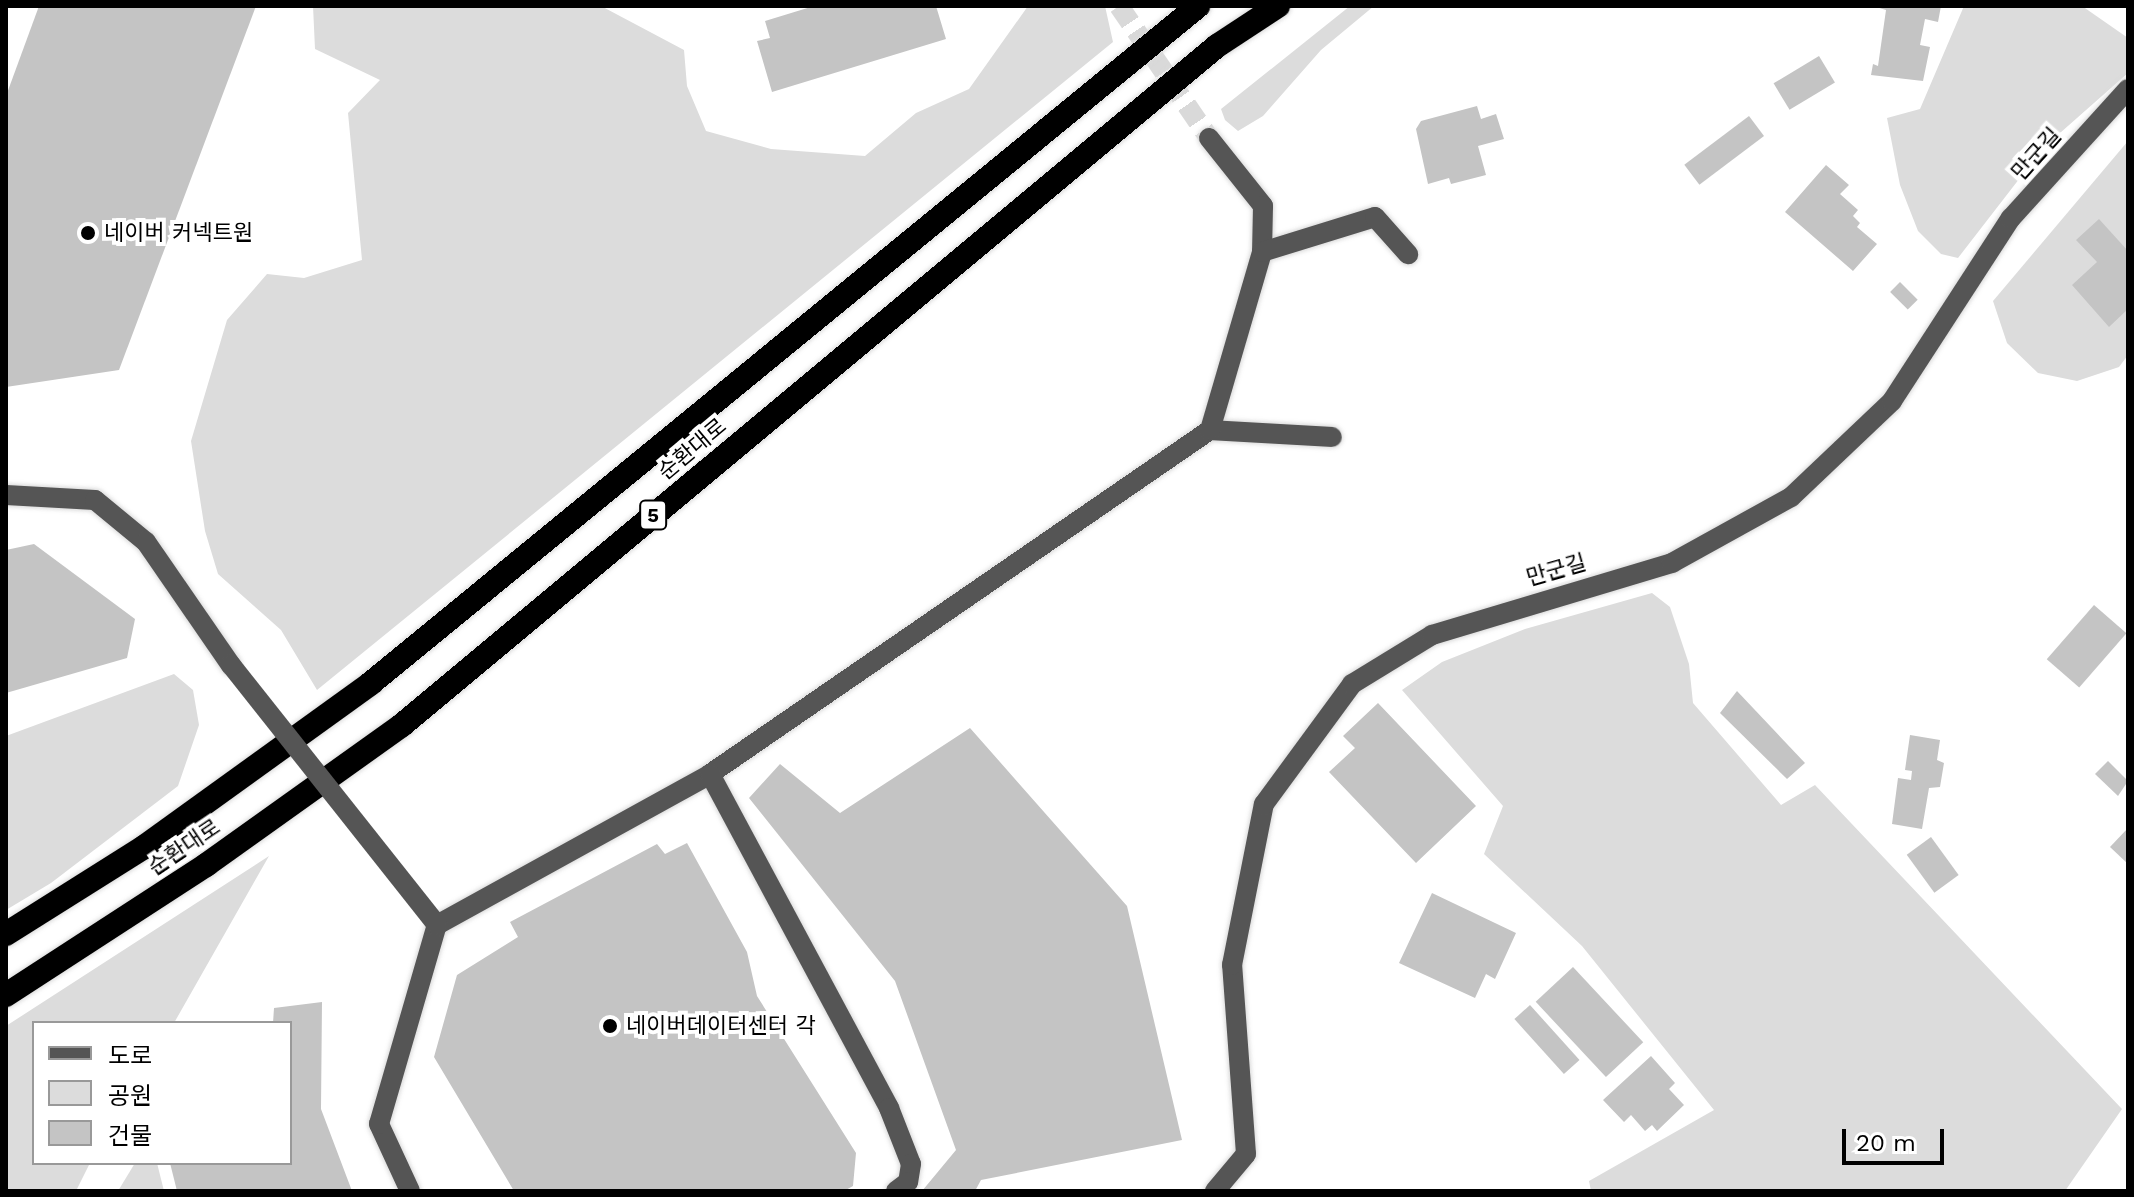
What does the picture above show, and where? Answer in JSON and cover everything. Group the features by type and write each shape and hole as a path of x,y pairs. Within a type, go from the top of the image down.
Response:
{"highway":[{"name":"순환대로","path":"6,934 144,847 371,683 1198,6"},
{"name":"순환대로","path":"6,995 206,865 402,725 1217,46 1278,6"}],"street":[{"name":"만군길","path":"1215,1191 1246,1154 1232,965 1264,804 1352,684 1432,635 1672,563 1791,497 1892,401 2011,218 2128,89"},
{"path":"1209,138 1263,206 1262,252 1210,430"},
{"path":"1262,252 1375,217 1408,254"},
{"path":"410,1191 379,1124 437,925 710,774 1210,430 1332,437"},
{"path":"6,495 95,500 146,542 231,665 437,925"},
{"path":"710,774 889,1108 911,1164 908,1182 896,1191"}],"green space":[{"path":"313,6 601,6 684,50 687,86 706,131 771,149 865,156 916,113 969,89 1028,6 1105,6 1113,42 317,690 281,630 218,574 205,531 191,441 227,320 267,274 304,278 362,260 348,113 380,80 315,49"},
{"path":"1350,6 1374,6 1321,50 1263,116 1238,131 1225,120 1221,109"},
{"path":"1964,6 2082,6 2128,38 2128,73 2043,148 1958,258 1941,254 1918,231 1900,185 1887,118 1920,109"},
{"path":"2128,141 2128,355 2119,367 2077,381 2038,373 2007,343 1993,301"},
{"path":"1652,593 1670,607 1689,664 1693,703 1781,805 1815,785 2122,1109 2065,1191 1591,1191 1589,1181 1714,1110 1582,946 1484,854 1503,806 1402,690 1442,662 1525,629"},
{"path":"174,674 193,690 199,725 178,786 51,883 6,910 6,736"},
{"path":"269,856 175,1021 32,1021 32,1165 89,1165 76,1191 6,1191 6,1026"},
{"path":"134,1165 158,1165 164,1191 118,1191"}],"building":[{"name":"네이버 커넥트원","path":"39,6 256,6 119,370 6,387 6,96"},
{"path":"814,6 936,6 946,39 772,92 757,41 770,38 765,21"},
{"path":"1873,6 1941,6 1938,22 1925,19 1920,45 1930,47 1923,81 1871,75 1873,64 1878,66 1886,10"},
{"path":"1819,56 1835,83 1790,110 1774,83"},
{"path":"1477,106 1481,119 1496,114 1504,139 1478,146 1486,175 1451,184 1449,178 1428,184 1416,129 1421,121"},
{"path":"1749,116 1764,136 1699,185 1684,165"},
{"path":"1826,165 1849,185 1840,194 1858,210 1853,216 1860,223 1857,227 1877,244 1853,271 1785,212"},
{"path":"2099,219 2128,251 2128,309 2109,327 2072,285 2097,262 2076,240"},
{"path":"1900,282 1918,300 1908,310 1890,292"},
{"path":"34,544 135,619 127,658 6,693 6,550"},
{"path":"2094,605 2126,633 2079,688 2047,659"},
{"path":"1737,691 1805,763 1787,779 1720,713"},
{"path":"1378,703 1476,806 1416,863 1329,772 1355,748 1343,736"},
{"path":"970,728 1127,906 1182,1140 981,1180 975,1191 922,1191 956,1150 895,981 749,798 780,764 840,813"},
{"path":"1910,735 1940,740 1937,760 1944,763 1940,787 1929,788 1922,829 1892,824 1898,778 1911,780 1912,771 1905,770"},
{"path":"2108,761 2128,781 2118,796 2095,774"},
{"path":"2128,828 2128,864 2110,847"},
{"path":"1931,837 1959,875 1934,893 1907,855"},
{"name":"네이버데이터센터 각","path":"687,843 747,952 757,996 856,1153 853,1186 844,1191 514,1191 434,1057 457,975 518,937 510,922 657,844 665,854"},
{"path":"1432,893 1516,933 1495,979 1486,974 1475,998 1399,963"},
{"path":"1573,967 1643,1042 1606,1077 1536,1002"},
{"path":"322,1002 321,1109 352,1191 177,1191 170,1165 292,1165 292,1021 273,1021 274,1008"},
{"path":"1530,1005 1580,1060 1564,1074 1514,1019"},
{"path":"1651,1056 1675,1083 1669,1089 1684,1105 1657,1131 1652,1125 1645,1131 1631,1115 1624,1122 1603,1100"}],"tunnel":[{"path":"1119,6 1209,138"}],"place":[{"name":"네이버 커넥트원","path":"88,233"},
{"name":"네이버데이터센터 각","path":"610,1026"}]}
